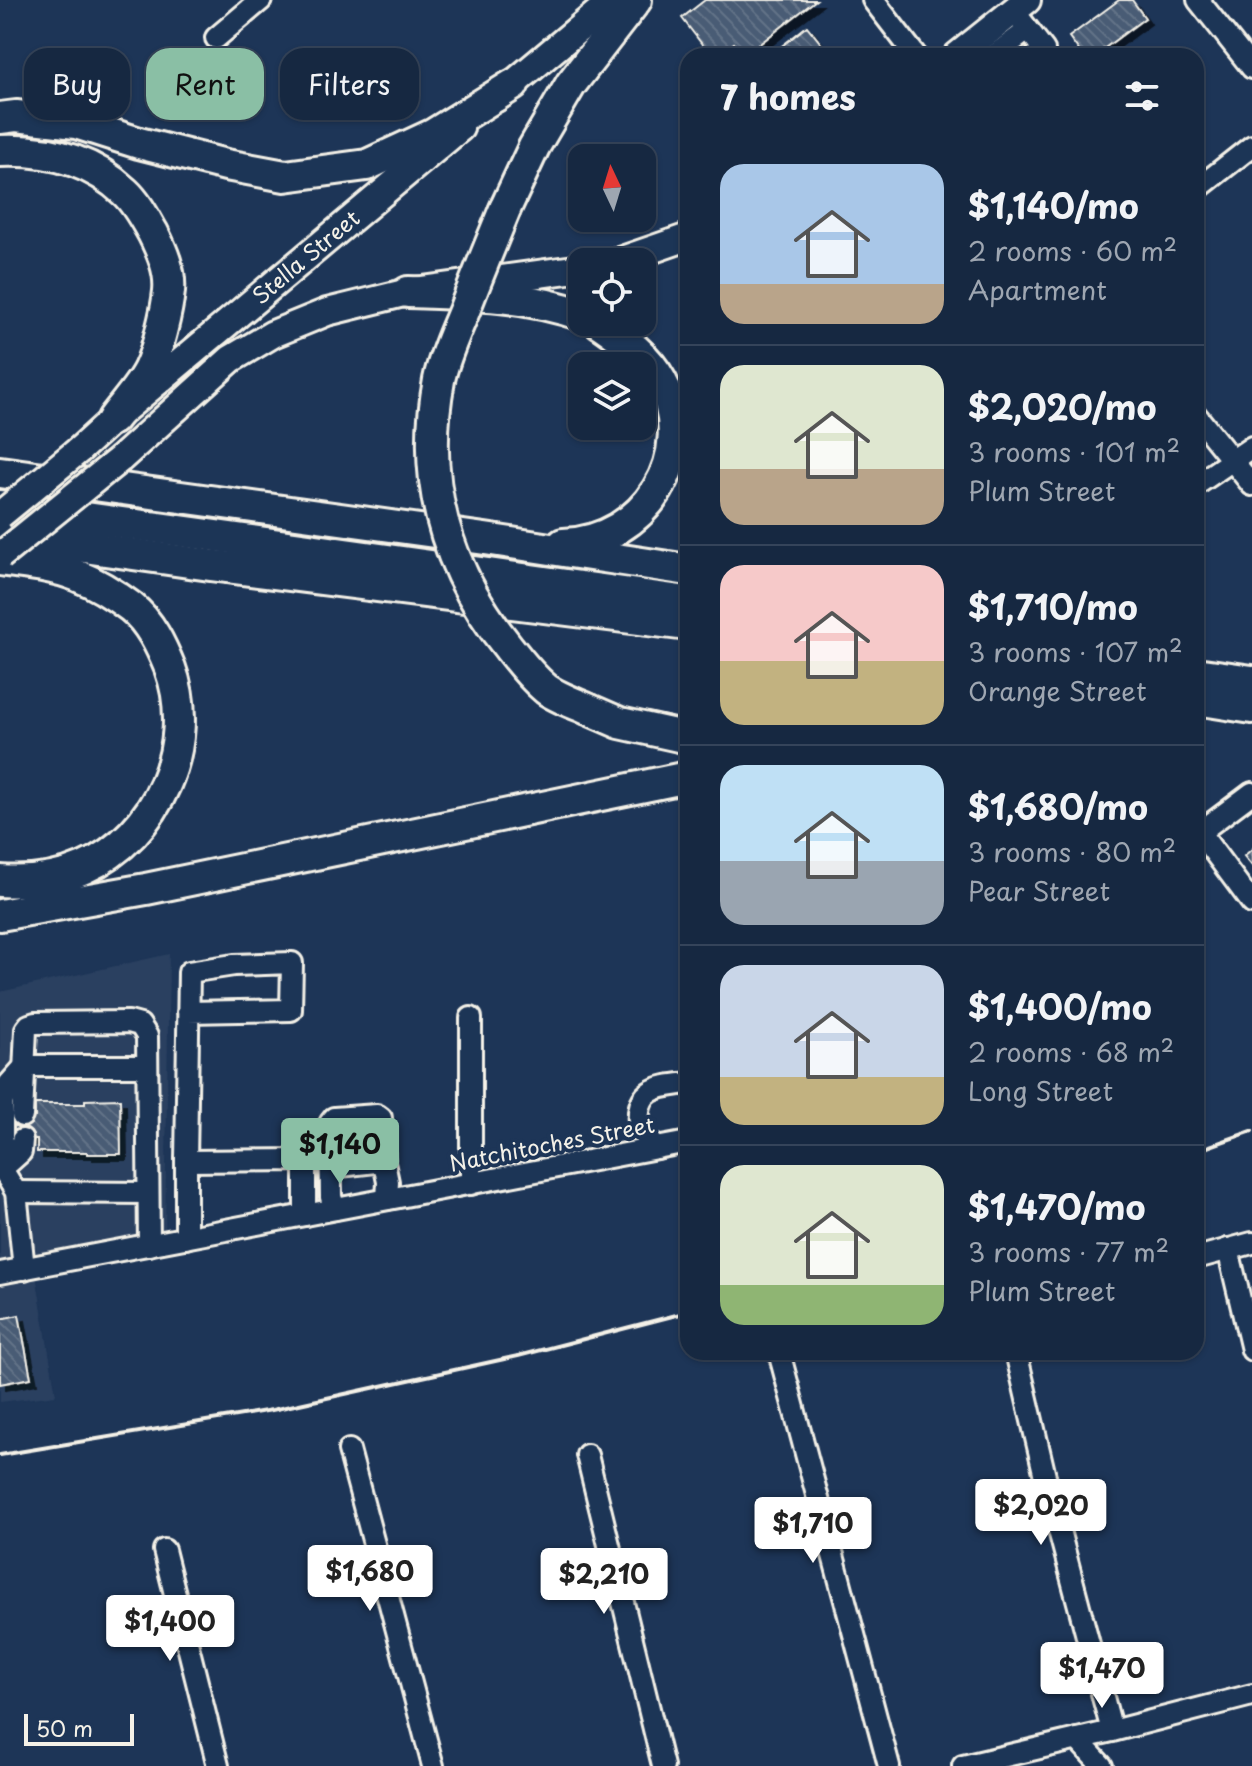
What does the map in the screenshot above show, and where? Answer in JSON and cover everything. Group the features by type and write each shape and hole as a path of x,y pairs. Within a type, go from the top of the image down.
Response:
{"highway":[{"path":"636,0 571,84 534,147 505,209 451,341 439,379 432,464 439,511 452,551 492,628 516,657 547,689 590,710 620,723 680,736"},
{"path":"0,118 16,116 76,123 139,143 285,176 367,165 434,134 513,85"},
{"path":"0,151 59,155 93,169 126,193 144,216 165,255 170,288 153,357 149,369 113,419"},
{"path":"408,292 490,295 529,300 568,311"},
{"path":"485,539 549,545 598,538 640,514 665,478 674,438 669,400 660,380 644,358 616,336"},
{"path":"2,472 680,569"},
{"path":"0,506 680,601"},
{"path":"0,535 210,565 680,624"},
{"path":"0,558 77,576 132,608 148,625 164,654 175,681 179,707 176,755 160,797 129,837 106,856 84,868 57,877 22,882 0,881"},
{"path":"1204,671 1251,695"},
{"path":"1204,676 1251,695"},
{"path":"1204,698 1251,695"},
{"path":"1204,708 1251,695"},
{"path":"0,915 161,886 680,779"}],"main road":[{"name":"Stella Street","path":"0,515 613,0"},
{"path":"974,48 1023,13"},
{"path":"656,248 680,240"},
{"name":"Stella Street","path":"0,558 120,459 231,359 273,334 327,312 408,292 568,270"}],"street":[{"path":"873,0 910,48"},
{"path":"1198,0 1252,68"},
{"path":"216,38 248,4"},
{"path":"999,48 1023,13 1043,48"},
{"path":"1204,184 1252,146"},
{"path":"1204,425 1252,485"},
{"path":"1204,480 1252,447"},
{"path":"1204,829 1252,793"},
{"path":"1204,842 1252,903"},
{"path":"186,1238 186,1161 188,1012 189,972 234,965 292,963 291,1010 188,1012"},
{"path":"471,1018 471,1184"},
{"path":"22,1116 26,1029 29,1025 129,1022 140,1025 147,1036 149,1245"},
{"path":"24,1269 16,1192 2,1169 2,1103 9,1084 25,1066 147,1066"},
{"path":"657,1148 642,1133 638,1111 641,1100 662,1087 680,1084"},
{"path":"335,1209 331,1197 330,1123 334,1118 377,1115 381,1118 387,1199"},
{"path":"2,1169 21,1152 22,1140"},
{"name":"Natchitoches Street","path":"0,1273 680,1144"},
{"path":"186,1161 305,1160 305,1215"},
{"path":"331,1167 384,1161"},
{"path":"16,1192 148,1193"},
{"path":"1204,1256 1252,1243"},
{"path":"1228,1249 1252,1350"},
{"path":"781,1360 889,1766"},
{"path":"1018,1360 1047,1485 1112,1731"},
{"path":"349,1450 433,1766"},
{"path":"587,1455 663,1766"},
{"path":"164,1550 218,1766"},
{"path":"963,1766 1252,1695"},
{"path":"1077,1739 1102,1766"}],"shaded area":[{"path":"169,954 165,1236 0,1266 0,992"},
{"path":"36,1275 56,1395 0,1402 0,1282"}],"building":[{"path":"705,0 816,0 754,48 738,48 734,43 728,48 705,48 682,18"},
{"path":"1119,0 1132,0 1145,18 1105,48 1077,48 1069,37"},
{"path":"807,26 825,48 779,48"},
{"path":"1021,39 1028,48 1009,48"},
{"path":"1252,849 1252,866 1244,856"},
{"path":"120,1099 121,1154 37,1152 37,1140 7,1140 7,1117 35,1117 35,1104 85,1104 85,1100"},
{"path":"19,1315 31,1378 0,1384 0,1319"}],"railway":[{"path":"1204,1148 1252,1131"},
{"path":"0,1455 272,1410 518,1356 680,1314"}]}
